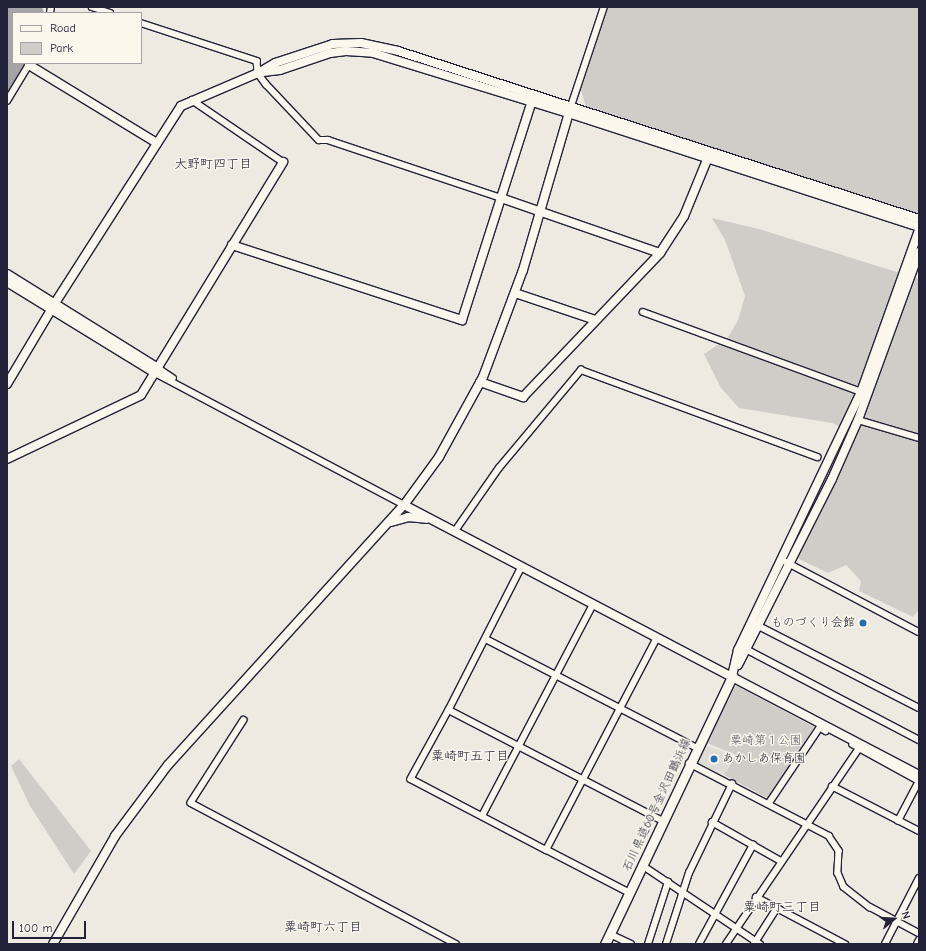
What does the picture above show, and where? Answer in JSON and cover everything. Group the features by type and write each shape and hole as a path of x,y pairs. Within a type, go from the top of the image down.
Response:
{"main road":[{"name":"石川県道60号金沢田鶴浜線","path":"605,944 696,748 732,676"}],"street":[{"path":"92,7 107,12"},
{"path":"53,944 115,836 163,770 390,523 439,457 480,382 515,293 570,110 604,7"},
{"path":"142,23 257,61 258,73 274,94 319,140 328,140 660,253"},
{"path":"7,384 53,306 182,106 192,100 258,73 275,63 318,48 347,42 361,43 398,51 532,99 919,219"},
{"path":"7,101 30,64 157,143"},
{"path":"232,245 462,320 532,99"},
{"path":"7,458 141,395 283,162 192,100"},
{"path":"570,110 707,160 919,227"},
{"path":"480,382 523,397 660,253 684,216 707,160"},
{"path":"732,676 743,648 858,420 865,393 919,230"},
{"path":"786,562 865,393 919,252"},
{"path":"7,274 53,306 184,386 431,520 455,530 522,567 919,775"},
{"path":"7,282 53,306"},
{"path":"515,293 595,320"},
{"path":"643,312 865,393"},
{"path":"455,530 499,468 581,370 818,457"},
{"path":"858,420 919,438"},
{"path":"390,523 408,517 431,520"},
{"path":"786,562 919,632"},
{"path":"522,567 449,710 411,779 629,893"},
{"path":"482,816 593,604"},
{"path":"755,624 919,708"},
{"path":"546,850 657,638"},
{"path":"486,639 696,748"},
{"path":"743,648 919,740"},
{"path":"449,710 663,821"},
{"path":"244,720 191,803 456,944"},
{"path":"769,803 820,727 919,781 898,820"},
{"path":"726,944 806,823 859,748"},
{"path":"689,763 769,803 829,836 839,851 838,872 844,887 897,922 919,933"},
{"path":"666,944 683,890 712,822 732,784"},
{"path":"832,786 919,831"},
{"path":"712,822 781,861"},
{"path":"699,944 753,845"},
{"path":"642,865 683,890 757,943 777,908"},
{"path":"885,944 919,878"},
{"path":"648,944 668,882"},
{"path":"756,897 845,944"},
{"path":"610,934 631,944"},
{"path":"917,944 919,940"}],"shaded area":[{"path":"7,7 42,7 44,12 12,12 12,64 25,64 7,94"},
{"name":"あかしあ保育園","path":"705,745 732,755 725,775 698,765"}],"green space":[{"path":"608,7 919,7 919,214 586,107 581,90"},
{"path":"712,218 759,229 919,279 919,610 913,617 859,591 861,581 846,565 828,573 797,558 857,435 832,423 739,408 721,388 704,354 727,339 738,320 745,296 725,240"},
{"name":"粟崎第１公園","path":"737,686 814,727 769,799 724,775 736,755 707,743 732,687"},
{"path":"19,759 91,851 74,874 30,806 11,766"}],"place":[{"name":"ものづくり会館","path":"863,623"},
{"name":"あかしあ保育園","path":"714,759"}],"district":[{"name":"大野町四丁目","path":"213,164"},
{"name":"粟崎町五丁目","path":"470,756"},
{"name":"粟崎町三丁目","path":"782,907"},
{"name":"粟崎町六丁目","path":"323,927"}]}
